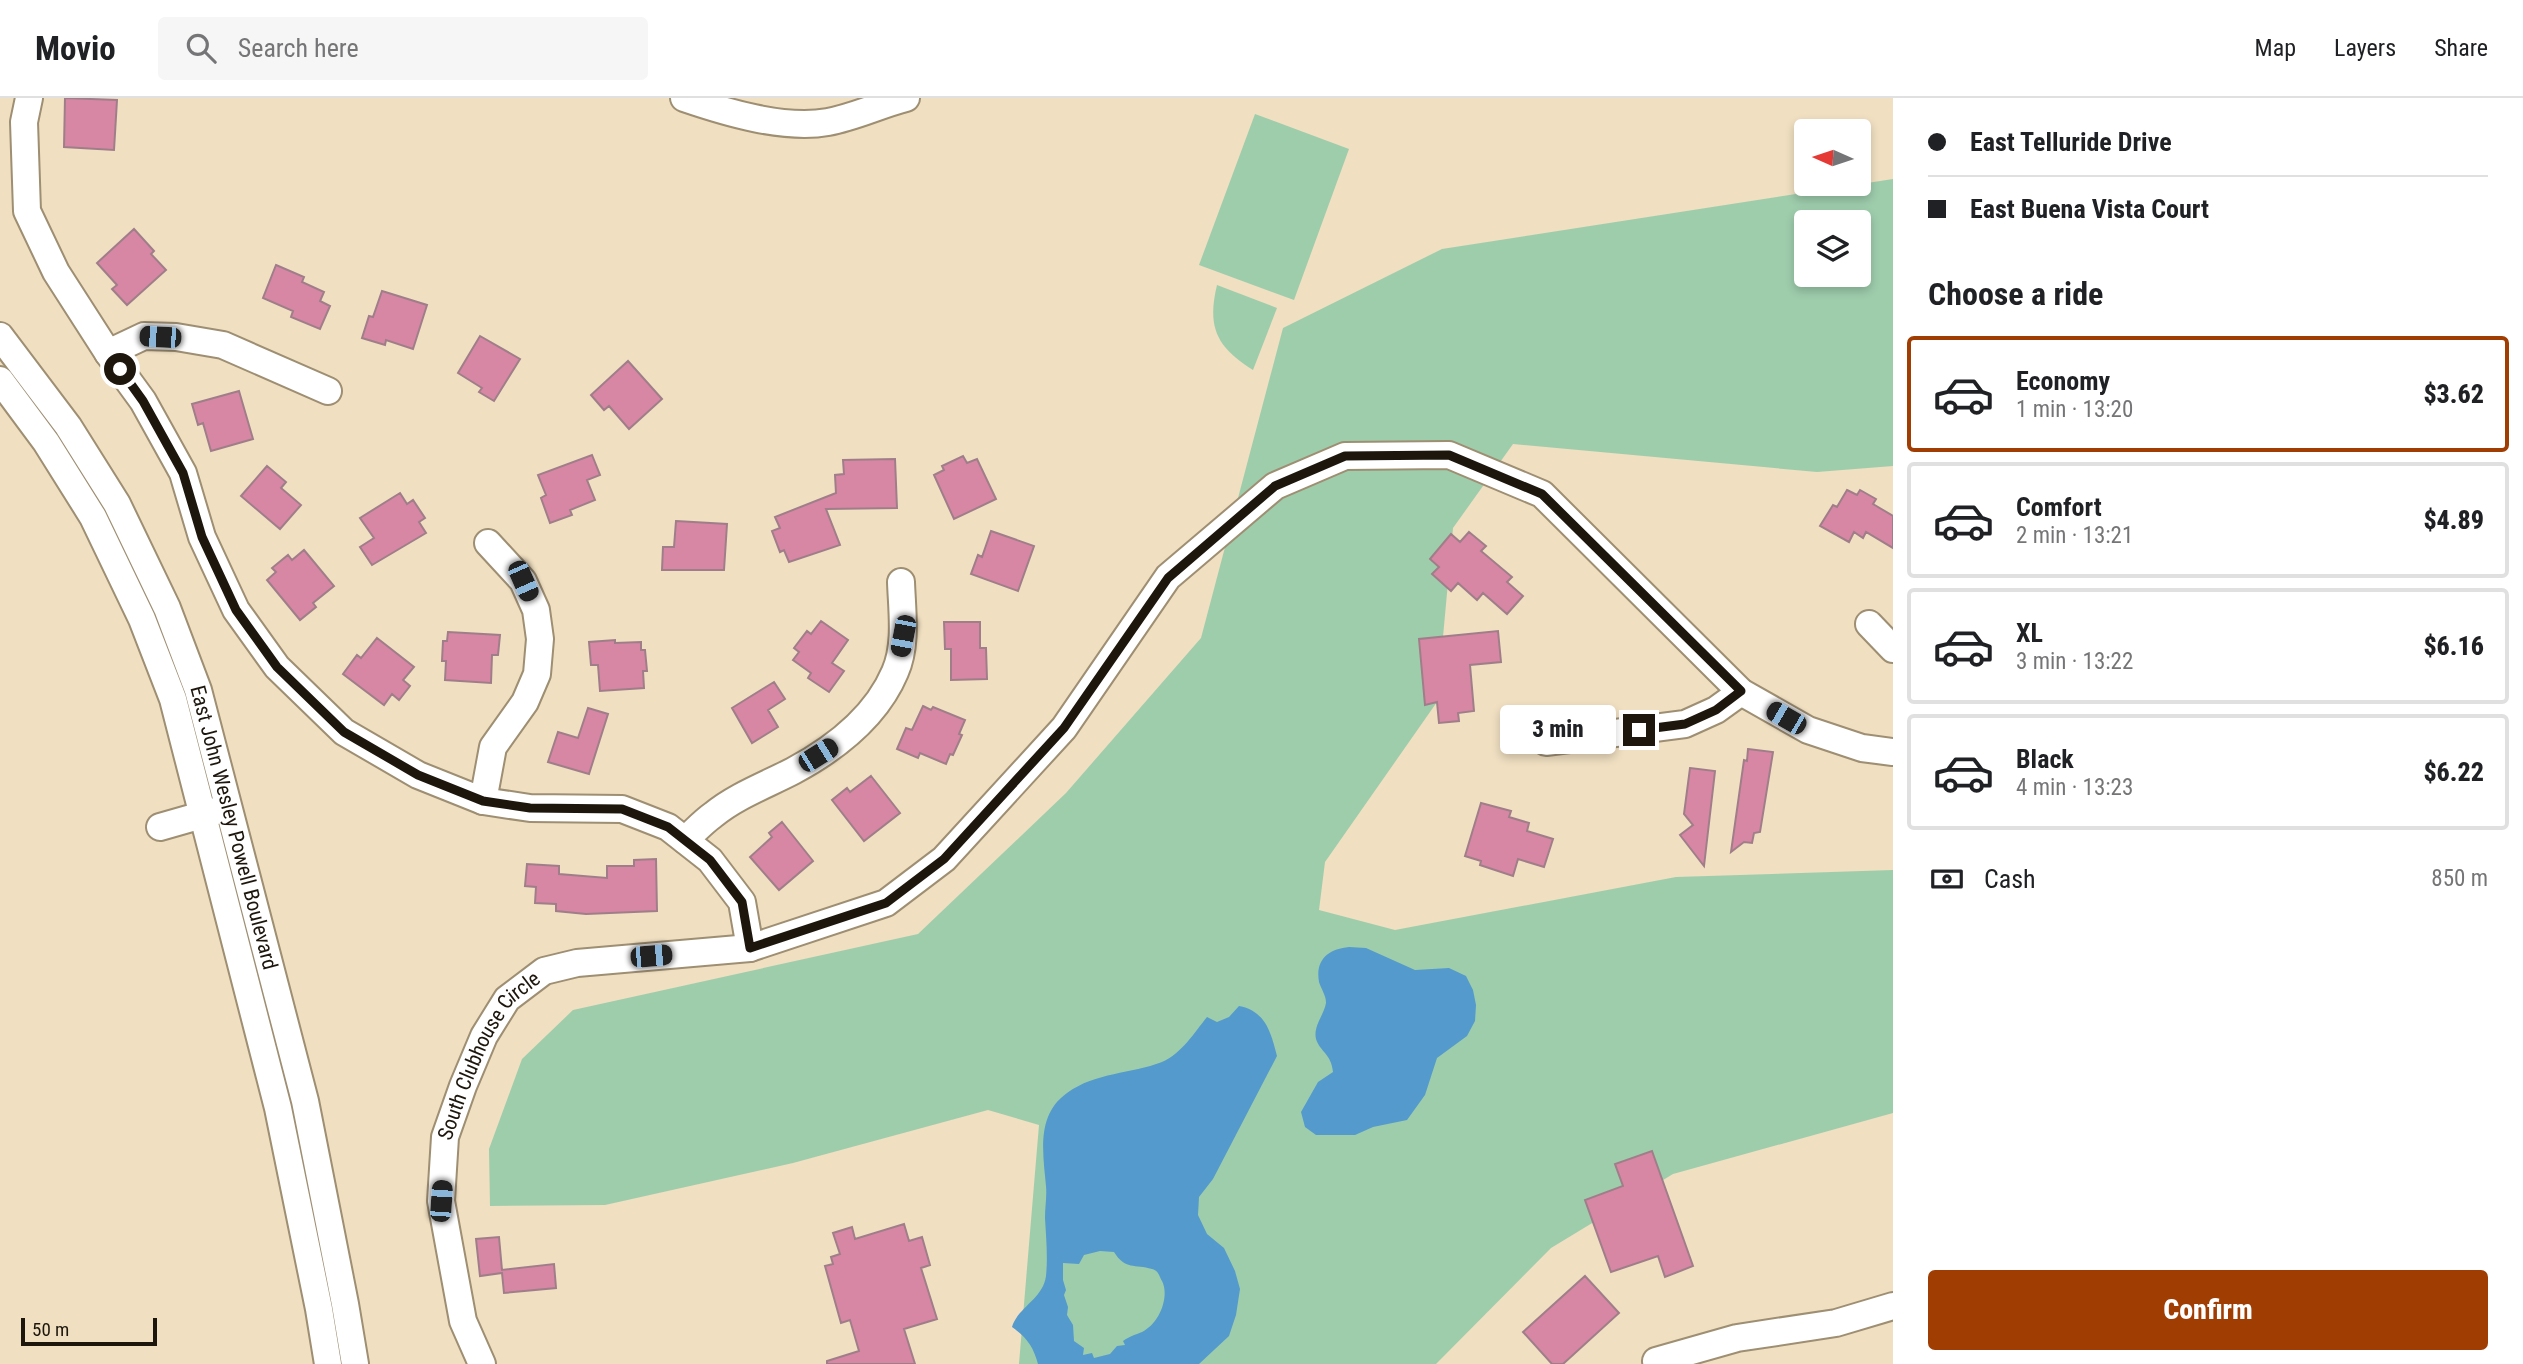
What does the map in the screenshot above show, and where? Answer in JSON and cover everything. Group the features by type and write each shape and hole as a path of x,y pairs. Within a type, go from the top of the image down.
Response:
{"street":[{"path":"29,98 24,122 27,211 57,272 108,353 143,401 183,473 202,537 236,610 277,667 344,732 418,775 483,801 530,808 622,809 668,827 710,860 742,902 750,948"},
{"path":"684,98 753,117 793,123 825,123 906,98"},
{"name":"East John Wesley Powell Boulevard","path":"0,336 68,426 117,504 167,608 198,690 305,1101 355,1364"},
{"path":"108,353 144,336 176,337 223,345 328,391"},
{"name":"East John Wesley Powell Boulevard","path":"0,380 46,442 93,517 142,619 173,698 278,1108 328,1364"},
{"name":"South Clubhouse Circle","path":"482,1364 463,1321 441,1201 445,1138 484,1036 508,999 544,971 577,962 750,948 886,903 944,859 1064,728 1168,578 1275,486 1345,456 1449,455 1542,494 1741,691 1808,730 1862,748 1893,751"},
{"path":"483,801 493,747 525,702 537,674 540,639 536,610 523,581 488,543"},
{"path":"685,840 714,814 840,741 875,707 896,671 903,636 901,582"},
{"path":"1869,624 1893,649"},
{"path":"1546,743 1685,724 1716,710 1741,691"},
{"path":"160,827 228,807"},
{"path":"1656,1361 1737,1338 1836,1323 1893,1306"}],"green space":[{"path":"1255,114 1349,149 1294,300 1199,265"},
{"path":"1893,179 1893,466 1817,472 1513,444 1453,528 1437,702 1325,862 1319,910 1395,930 1676,877 1893,870 1893,1113 1673,1174 1551,1248 1436,1364 1019,1364 1039,1125 988,1110 793,1163 605,1205 490,1206 489,1149 522,1059 573,1010 918,934 1066,793 1201,638 1283,328 1442,249 1794,194 1871,196 1871,182"},
{"path":"1217,285 1277,308 1253,370 1230,353 1217,335 1213,313"}],"water":[{"path":"1349,947 1366,948 1415,970 1449,968 1466,976 1476,1005 1475,1021 1467,1036 1437,1058 1425,1095 1407,1120 1373,1127 1355,1135 1316,1135 1305,1127 1301,1112 1318,1082 1333,1072 1328,1057 1316,1039 1316,1030 1326,1003 1319,982 1319,967 1321,961 1330,953"},
{"path":"1239,1006 1255,1013 1266,1024 1277,1056 1213,1179 1199,1197 1198,1215 1207,1234 1224,1248 1240,1289 1229,1336 1199,1364 1038,1364 1029,1343 1012,1327 1019,1314 1040,1291 1046,1276 1043,1148 1050,1112 1057,1102 1078,1086 1169,1058 1187,1042 1207,1017 1217,1022 1229,1017","holes":["1100,1251 1114,1252 1126,1264 1157,1272 1164,1287 1164,1302 1158,1317 1148,1328 1123,1341 1125,1345 1117,1346 1110,1354 1094,1358 1092,1353 1083,1355 1084,1348 1074,1341 1073,1325 1067,1315 1068,1307 1064,1295 1066,1290 1063,1263 1079,1264 1084,1255"]}],"building":[{"path":"65,98 117,100 114,150 64,147"},
{"path":"134,229 154,251 151,254 166,270 127,305 112,289 117,285 97,263"},
{"path":"276,265 304,277 302,282 324,292 320,301 330,306 320,329 291,317 293,311 263,298"},
{"path":"382,291 427,305 413,349 386,340 385,345 362,338 369,316 373,317"},
{"path":"480,336 520,359 494,401 479,392 482,388 458,373"},
{"path":"628,361 662,399 629,429 609,406 604,410 591,395"},
{"path":"239,391 253,439 211,451 203,423 198,425 192,404"},
{"path":"592,455 600,475 587,480 595,500 570,510 572,515 550,523 541,498 546,495 538,475"},
{"path":"963,456 967,463 977,459 996,499 954,519 934,475 944,470 942,466"},
{"path":"895,459 897,508 826,509 840,545 789,562 784,550 780,552 772,531 780,528 775,517 836,493 835,475 844,474 843,460"},
{"path":"267,466 286,482 281,488 301,505 280,529 241,496"},
{"path":"1847,490 1857,495 1860,490 1876,499 1873,504 1893,516 1893,548 1866,532 1863,538 1854,532 1849,542 1820,526 1833,505 1837,507"},
{"path":"400,493 407,504 413,500 425,518 419,522 426,533 372,565 360,547 374,538 360,518"},
{"path":"676,521 727,524 724,570 662,570 663,547 674,547"},
{"path":"991,531 1034,546 1018,591 971,574 978,555 982,557"},
{"path":"1469,532 1486,546 1481,551 1512,577 1507,582 1523,596 1507,614 1483,593 1477,600 1458,583 1451,591 1432,574 1439,567 1430,559 1451,534 1460,542"},
{"path":"304,550 334,586 313,603 316,607 300,620 267,580 276,572 272,568 288,555 292,560"},
{"path":"821,621 848,640 832,663 844,671 829,692 808,678 811,673 793,660 799,652 794,648 807,631 811,634"},
{"path":"944,622 980,622 980,648 986,648 987,679 951,680 951,649 945,649"},
{"path":"1498,631 1501,662 1470,665 1474,711 1458,713 1459,721 1439,723 1437,702 1425,705 1419,639"},
{"path":"448,632 500,635 498,655 492,655 491,683 445,680 443,641 447,641"},
{"path":"377,638 414,667 403,680 410,686 399,700 392,694 384,705 343,674 357,655 361,658"},
{"path":"615,640 615,643 641,642 641,650 645,650 647,671 643,671 644,688 600,691 598,665 591,665 589,642"},
{"path":"774,682 785,699 768,710 778,727 752,743 732,708"},
{"path":"923,706 931,710 933,707 965,720 959,734 962,735 946,764 920,753 918,758 897,749 906,728 912,730"},
{"path":"588,708 608,714 589,774 548,762 558,732 578,738"},
{"path":"1748,749 1773,752 1760,832 1754,833 1752,843 1744,842 1731,852 1744,760 1747,761"},
{"path":"1690,768 1715,771 1704,866 1680,835 1693,825 1684,814"},
{"path":"871,776 900,813 864,841 832,800 847,788 850,792"},
{"path":"1481,803 1511,811 1509,817 1529,823 1527,831 1553,839 1544,867 1518,859 1513,876 1480,865 1481,861 1465,856"},
{"path":"782,822 813,861 779,890 750,857 772,837 769,833"},
{"path":"656,859 657,911 586,914 556,911 556,904 535,903 536,887 525,886 527,864 559,866 559,874 607,878 607,866 634,866 634,860"},
{"path":"1652,1151 1693,1266 1665,1277 1658,1256 1611,1272 1585,1200 1623,1186 1615,1164"},
{"path":"904,1224 909,1241 922,1237 930,1265 921,1268 937,1319 904,1329 915,1364 827,1364 827,1361 859,1351 850,1320 841,1323 825,1266 833,1264 831,1257 840,1254 833,1233 852,1227 855,1239"},
{"path":"499,1237 502,1270 554,1264 556,1288 504,1293 502,1273 480,1276 476,1239"},
{"path":"1585,1276 1619,1313 1563,1364 1552,1364 1523,1332"}],"route":[{"path":"120,369 143,401 183,473 202,537 236,610 277,667 344,732 418,775 483,801 530,808 622,809 668,827 710,860 742,902 750,948 886,903 944,859 1064,728 1168,578 1275,486 1345,456 1449,455 1542,494 1741,691 1716,710 1685,724 1639,730"}]}
